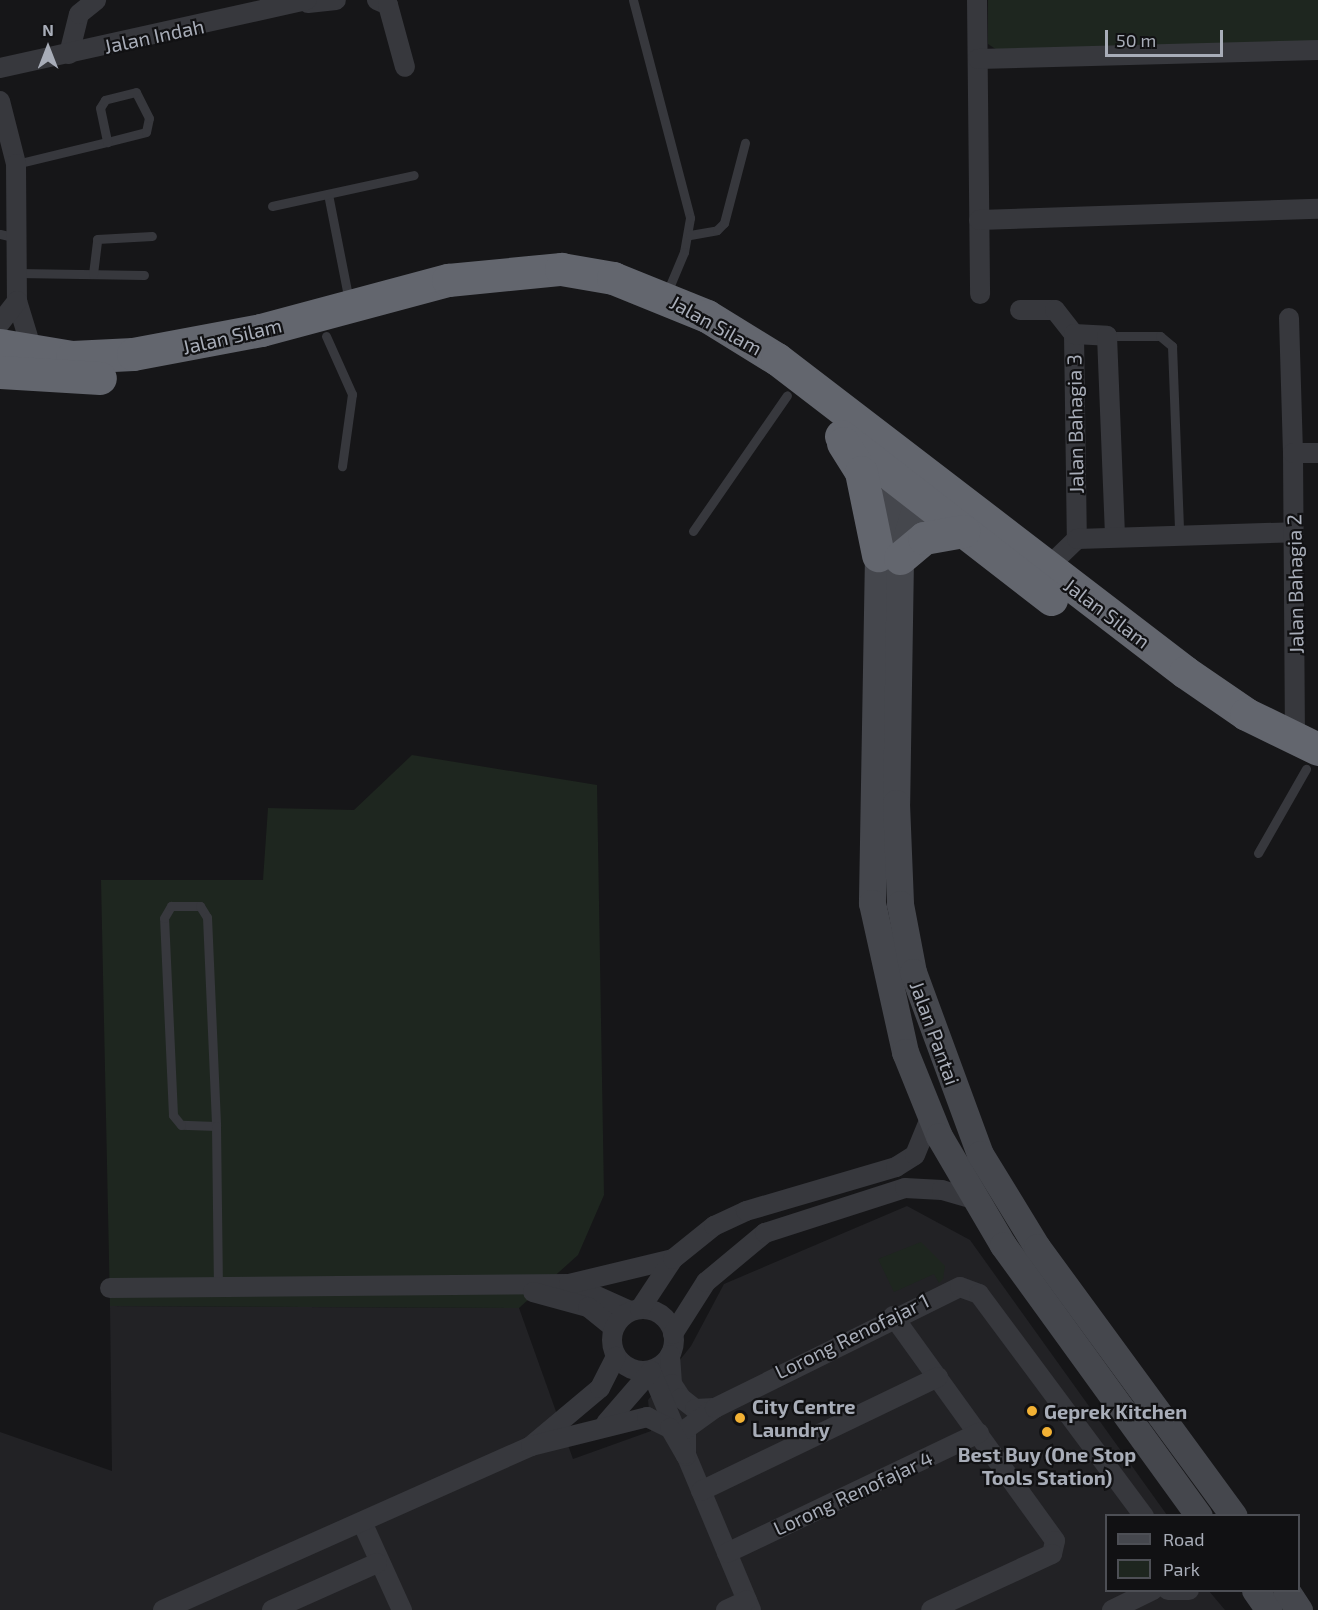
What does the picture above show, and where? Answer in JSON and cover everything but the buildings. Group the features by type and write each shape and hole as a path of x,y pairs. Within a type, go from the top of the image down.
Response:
{"highway":[{"name":"Jalan Silam","path":"0,345 72,357 156,351 350,306 448,280 561,269 612,278 665,297 777,359 911,475 963,531 1172,690 1235,733 1309,758"},
{"name":"Jalan Silam","path":"0,372 135,377 196,368 452,302 560,292 607,300 696,335 787,395 836,432 911,475 1047,568 1194,678 1309,758"},
{"path":"836,432 861,472 889,556 924,538 963,531"}],"street":[{"path":"69,54 79,14 96,0"},
{"name":"Jalan Indah","path":"0,68 307,2 336,0"},
{"path":"377,0 388,5 405,67"},
{"path":"977,0 980,294"},
{"path":"978,59 1318,50"},
{"path":"0,101 3,124 16,164 20,238 17,301 32,350"},
{"path":"979,220 1318,209"},
{"path":"0,323 17,301"},
{"name":"Jalan Bahagia 3","path":"1020,310 1055,310 1074,334 1077,539"},
{"name":"Jalan Bahagia 2","path":"1289,318 1294,532 1309,758"},
{"path":"1074,334 1107,336 1115,534"},
{"path":"1293,453 1318,453"},
{"name":"Jalan Pantai","path":"911,475 889,556 872,903 906,1052 931,1116 1003,1245 1198,1514"},
{"path":"1047,568 1077,539 1115,534 1294,532"},
{"name":"Jalan Pantai","path":"889,556 900,904 930,1026 980,1154 1037,1247 1233,1514"},
{"path":"614,1328 635,1310 673,1259 714,1226 746,1211 896,1167 915,1155 931,1116"},
{"path":"715,1408 695,1409 681,1398 672,1384 670,1355 673,1334 706,1282 765,1233 906,1188 942,1190 977,1200"},
{"path":"110,1288 218,1289 569,1284 673,1259"},
{"path":"569,1284 635,1310 661,1315 673,1334"},
{"path":"505,1286 575,1301 614,1328"},
{"name":"Lorong Renofajar 1","path":"686,1456 686,1429 715,1408 893,1316 960,1287 979,1294 1143,1514"},
{"path":"893,1316 1049,1527 1056,1548 931,1610"},
{"path":"163,1610 531,1446 600,1388 616,1357 614,1328"},
{"path":"604,1425 651,1371 670,1355"},
{"path":"616,1357 632,1370 651,1371"},
{"path":"651,1371 749,1605 726,1610"},
{"path":"700,1491 938,1377"},
{"path":"531,1446 551,1445 632,1417 660,1420 686,1456"},
{"name":"Lorong Renofajar 4","path":"726,1552 979,1433"},
{"path":"362,1522 377,1563 402,1610"},
{"path":"272,1610 377,1563"},
{"path":"1112,1610 1150,1592"},
{"path":"1256,1592 1269,1610"},
{"path":"1287,1592 1299,1610"}],"lane":[{"path":"633,0 652,61 690,235 665,297"},
{"path":"16,164 106,142 150,126 144,97 136,92 105,100 100,108 106,142"},
{"path":"690,235 717,230 724,223 745,142"},
{"path":"272,206 414,176"},
{"path":"328,194 350,306"},
{"path":"0,234 20,238"},
{"path":"93,274 97,239 152,236"},
{"path":"18,273 144,274"},
{"path":"326,336 352,394 342,466"},
{"path":"1107,336 1160,336 1172,346 1179,532"},
{"path":"693,531 787,395"},
{"path":"1258,853 1309,758"},
{"path":"216,1126 181,1125 173,1115 164,918 171,906 200,906 207,916 216,1126 218,1289"}],"shaded area":[{"path":"907,1206 970,1240 1166,1514 1105,1514 1105,1592 1210,1592 1225,1610 0,1610 0,1432 112,1471 110,1306 519,1308 573,1459 651,1431 648,1400 691,1346 724,1284"}],"green space":[{"path":"988,0 1318,0 1318,41 997,50 988,44"},
{"path":"412,755 597,785 604,1195 578,1255 519,1308 110,1306 101,880 263,880 268,808 354,810"},
{"path":"921,1242 945,1266 943,1279 939,1283 934,1274 894,1292 878,1259"}],"place":[{"name":"Geprek Kitchen","path":"1032,1411"},
{"name":"City Centre Laundry","path":"740,1418"},
{"name":"Best Buy (One Stop Tools Station)","path":"1047,1432"}]}
